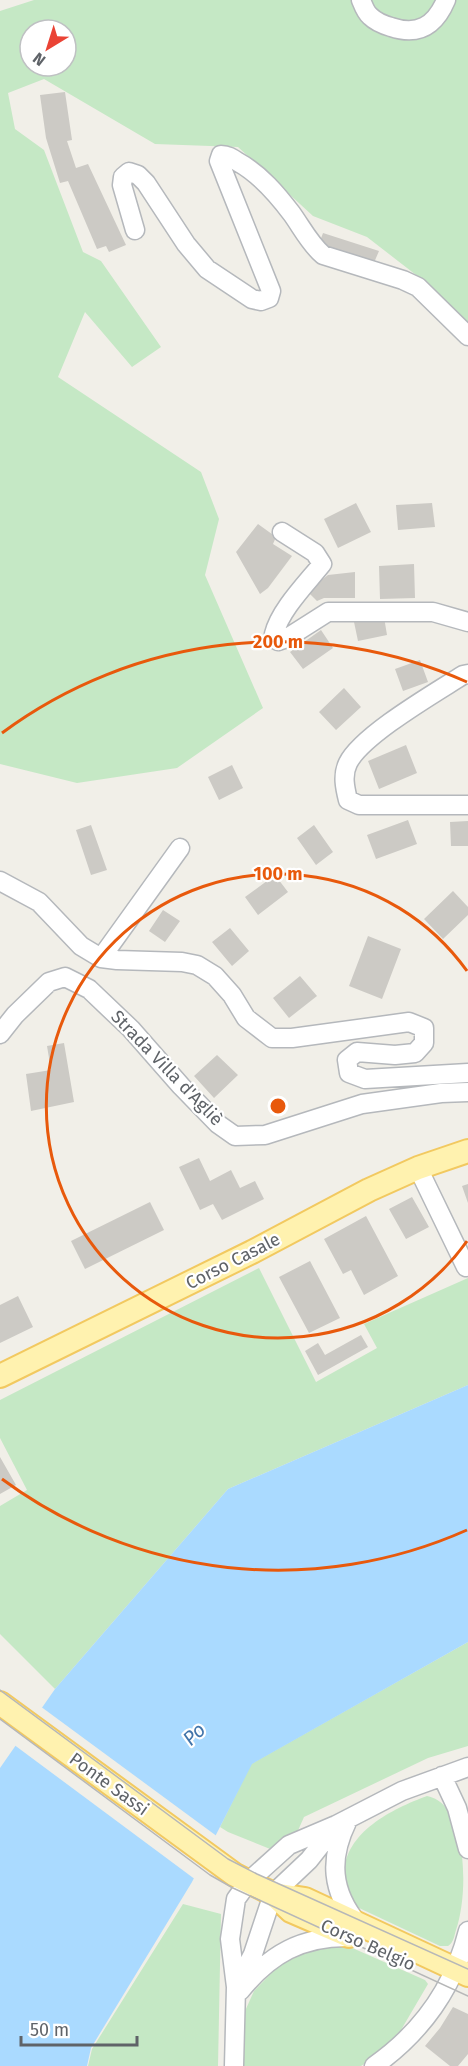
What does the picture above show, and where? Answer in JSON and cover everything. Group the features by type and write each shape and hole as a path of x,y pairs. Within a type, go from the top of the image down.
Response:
{"main road":[{"name":"Corso Casale","path":"0,1376 252,1252 369,1190 418,1168 468,1152"},
{"name":"Ponte Sassi","path":"0,1703 219,1864"},
{"name":"Corso Belgio","path":"219,1864 273,1893 291,1911 354,1930 460,1979"}],"street":[{"path":"361,0 369,15 384,25 404,31 420,30 435,20 446,0"},
{"path":"135,230 122,185 123,177 129,172 138,175 146,183 186,244 207,269 252,299 261,301 269,298 271,291 219,161 221,155 227,155 244,165 267,184 315,248 323,255 403,280 418,287 468,336"},
{"path":"282,532 315,553 322,564 276,626 274,634 278,641 287,638 328,612 433,612 468,622"},
{"path":"468,674 436,692 370,738 349,761 345,772 345,790 348,800 359,805 468,805"},
{"path":"101,958 180,848"},
{"path":"0,881 39,902 81,946 101,958 182,962 197,965 215,976 232,994 246,1018 272,1038 292,1038 409,1022 424,1028 424,1042 415,1053 395,1055 357,1052 346,1060 349,1073 365,1079 468,1073"},
{"name":"Strada Villa d'Agliè","path":"0,1034 15,1015 50,982 65,976 89,989 131,1029 181,1086 235,1136 265,1136 362,1104 468,1092"},
{"path":"418,1168 466,1267"},
{"path":"234,2066 236,1992 230,1939 236,1899 249,1881 289,1845 402,1791 468,1767"},
{"path":"442,1776 458,1808 468,1849"},
{"path":"236,1992 253,1954 273,1893 309,1860 343,1821"},
{"path":"236,1992 289,1948 354,1930 336,1884 336,1849 343,1821"},
{"path":"374,2066 409,2038 460,1979 468,1931"}],"green space":[{"path":"34,0 468,0 468,325 429,285 367,237 313,216 238,147 155,144 44,79 8,93 15,129 44,150 83,252 101,261 161,347 132,367 85,312 58,377 201,472 219,519 205,575 263,708 177,768 77,783 0,764 0,11"},
{"path":"259,1268 316,1382 377,1348 364,1324 468,1278 468,1385 228,1489 55,1689 0,1634 0,1506 27,1490 0,1438 0,1400"},
{"path":"468,1642 468,1746 428,1758 304,1817 296,1835 280,1853 220,1827 251,1764"},
{"path":"427,1796 438,1800 446,1808 458,1834 461,1850 463,1885 460,1917 452,1943 448,1946 440,1946 357,1907 344,1883 346,1859 361,1834 386,1815"},
{"path":"183,1904 221,1914 218,2066 88,2066 92,2049"},
{"path":"341,1943 425,1980 428,1984 401,2030 377,2055 361,2066 242,2066 241,2020 254,1991 287,1957"}],"water":[{"name":"Po","path":"468,1385 468,1642 252,1764 192,1882 91,2048 87,2066 0,2066 0,1768 55,1689 228,1489"}],"pier":[{"path":"40,1706 218,1837 196,1880 13,1744"}],"building":[{"path":"65,92 72,140 67,141 76,168 88,164 126,245 109,252 106,246 97,249 68,181 60,183 46,138 40,95"},
{"path":"323,233 379,251 373,265 319,244"},
{"path":"356,503 371,532 338,548 324,519"},
{"path":"432,503 435,527 398,530 396,505"},
{"path":"258,524 276,537 273,544 292,556 268,588 260,594 236,552"},
{"path":"414,564 415,598 380,599 379,566"},
{"path":"355,572 355,598 324,598 317,601 307,591 328,575"},
{"path":"384,617 387,635 358,641 354,622"},
{"path":"321,630 333,648 303,669 290,652"},
{"path":"420,660 428,682 403,691 395,669"},
{"path":"344,688 361,707 336,730 319,712"},
{"path":"406,745 417,773 379,789 368,761"},
{"path":"232,765 243,788 219,800 208,777"},
{"path":"408,820 417,844 376,859 367,835"},
{"path":"468,821 468,846 451,846 450,822"},
{"path":"91,825 107,870 91,875 76,830"},
{"path":"314,825 333,852 316,865 297,838"},
{"path":"275,875 288,892 258,915 245,897"},
{"path":"453,891 468,907 468,915 443,939 424,919"},
{"path":"163,910 180,921 165,942 149,931"},
{"path":"230,928 249,951 232,966 212,942"},
{"path":"368,936 401,949 382,999 349,986"},
{"path":"300,976 317,996 289,1018 273,998"},
{"path":"64,1043 74,1102 31,1111 26,1074 51,1070 47,1046"},
{"path":"217,1055 238,1075 214,1098 194,1076"},
{"path":"199,1158 210,1181 231,1170 240,1188 255,1181 264,1199 222,1220 213,1204 200,1210 179,1167"},
{"path":"468,1184 468,1203 462,1186"},
{"path":"412,1197 429,1227 406,1239 389,1209"},
{"path":"150,1202 164,1230 85,1269 71,1241"},
{"path":"366,1216 398,1276 364,1295 351,1270 343,1274 324,1239"},
{"path":"310,1261 340,1318 309,1333 279,1277"},
{"path":"18,1296 33,1327 0,1343 0,1305"},
{"path":"361,1335 368,1347 318,1375 305,1351 318,1343 325,1355"},
{"path":"0,1457 16,1485 0,1494"},
{"path":"453,2007 468,2014 468,2054 458,2066 450,2066 425,2046"}],"tram line":[{"path":"0,1690 228,1859 468,1969"},
{"path":"0,1719 210,1875 233,1888 468,1996"}]}
